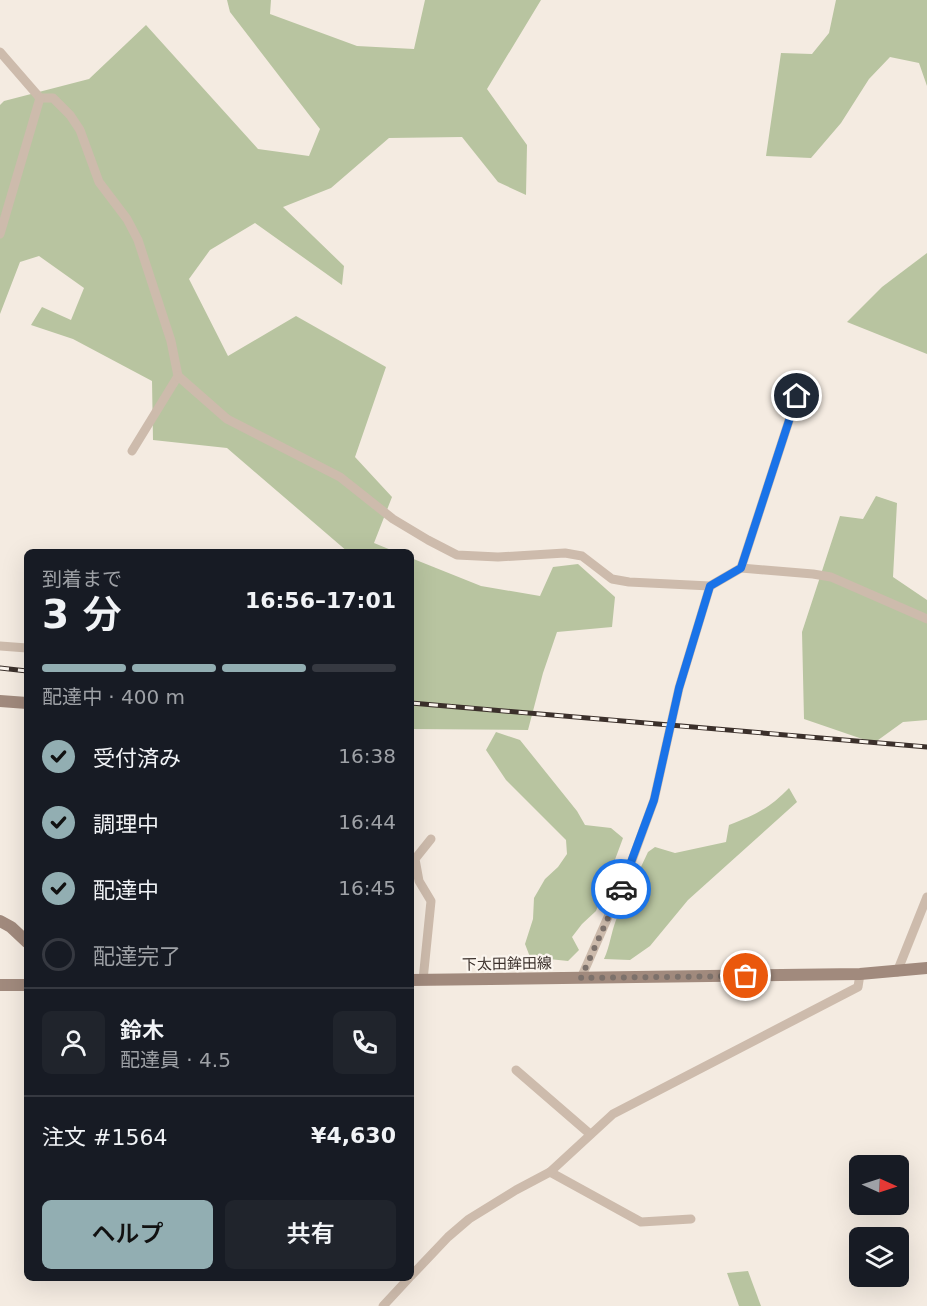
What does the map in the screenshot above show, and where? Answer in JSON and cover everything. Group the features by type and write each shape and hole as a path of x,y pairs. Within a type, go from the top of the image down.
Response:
{"main road":[{"path":"0,701 24,703"},
{"path":"0,921 11,927 24,939"},
{"name":"下太田鉾田線","path":"417,980 860,974 927,968"},
{"path":"0,985 24,985"}],"street":[{"path":"2,57 40,98 53,98 70,115 80,130 99,182 127,219 138,240 171,341 177,376 227,419 340,477 393,519 457,555 498,557 565,553 582,556 612,579 629,582 710,586 741,568 831,577 927,619"},
{"path":"0,234 40,98"},
{"path":"132,451 177,376"},
{"path":"741,568 797,396"},
{"path":"581,978 627,874 659,780 679,688 710,586"},
{"path":"0,646 24,648"},
{"path":"417,980 431,901 419,881 415,859 431,839"},
{"path":"897,972 927,897"},
{"path":"414,1273 448,1237 469,1219 550,1172 614,1114 858,987 860,974"},
{"path":"516,1070 590,1134"},
{"path":"550,1172 641,1222 692,1219"},
{"path":"383,1306 406,1281"}],"green space":[{"path":"227,0 271,0 270,14 357,46 414,49 425,0 541,0 487,89 527,145 526,195 498,182 462,137 389,138 331,188 283,207 344,266 342,285 255,223 210,250 189,279 228,356 296,316 386,367 355,457 392,497 374,543 389,549 345,549 227,448 153,440 152,381 73,339 31,325 42,307 71,320 84,288 39,256 20,262 0,314 0,105 4,101 89,79 146,25 258,149 309,156 320,129 230,12"},
{"path":"836,0 927,0 927,86 919,63 890,57 869,79 841,123 811,158 766,156 781,53 812,54 829,33"},
{"path":"927,253 927,354 847,322 882,287"},
{"path":"876,496 897,503 893,577 927,600 927,720 903,722 874,743 804,719 802,632 840,516 863,519"},
{"path":"414,559 481,586 540,596 553,567 578,564 615,597 612,627 557,632 528,730 414,729"},
{"path":"496,732 520,740 577,811 585,825 611,828 623,838 596,911 572,937 579,950 568,961 530,957 525,944 533,919 534,898 545,879 558,867 567,854 566,840 506,780 486,750"},
{"path":"789,788 797,802 688,900 650,946 630,960 604,959 616,920 648,852 655,847 675,853 726,842 729,825 762,810"},
{"path":"748,1271 761,1306 739,1306 727,1273"}],"railway":[{"path":"0,668 24,671"},
{"path":"414,703 927,747"}],"way so far":[{"path":"621,889 581,978 746,976"}],"route":[{"path":"621,889 654,800 679,688 710,586 741,568 797,396"}]}
